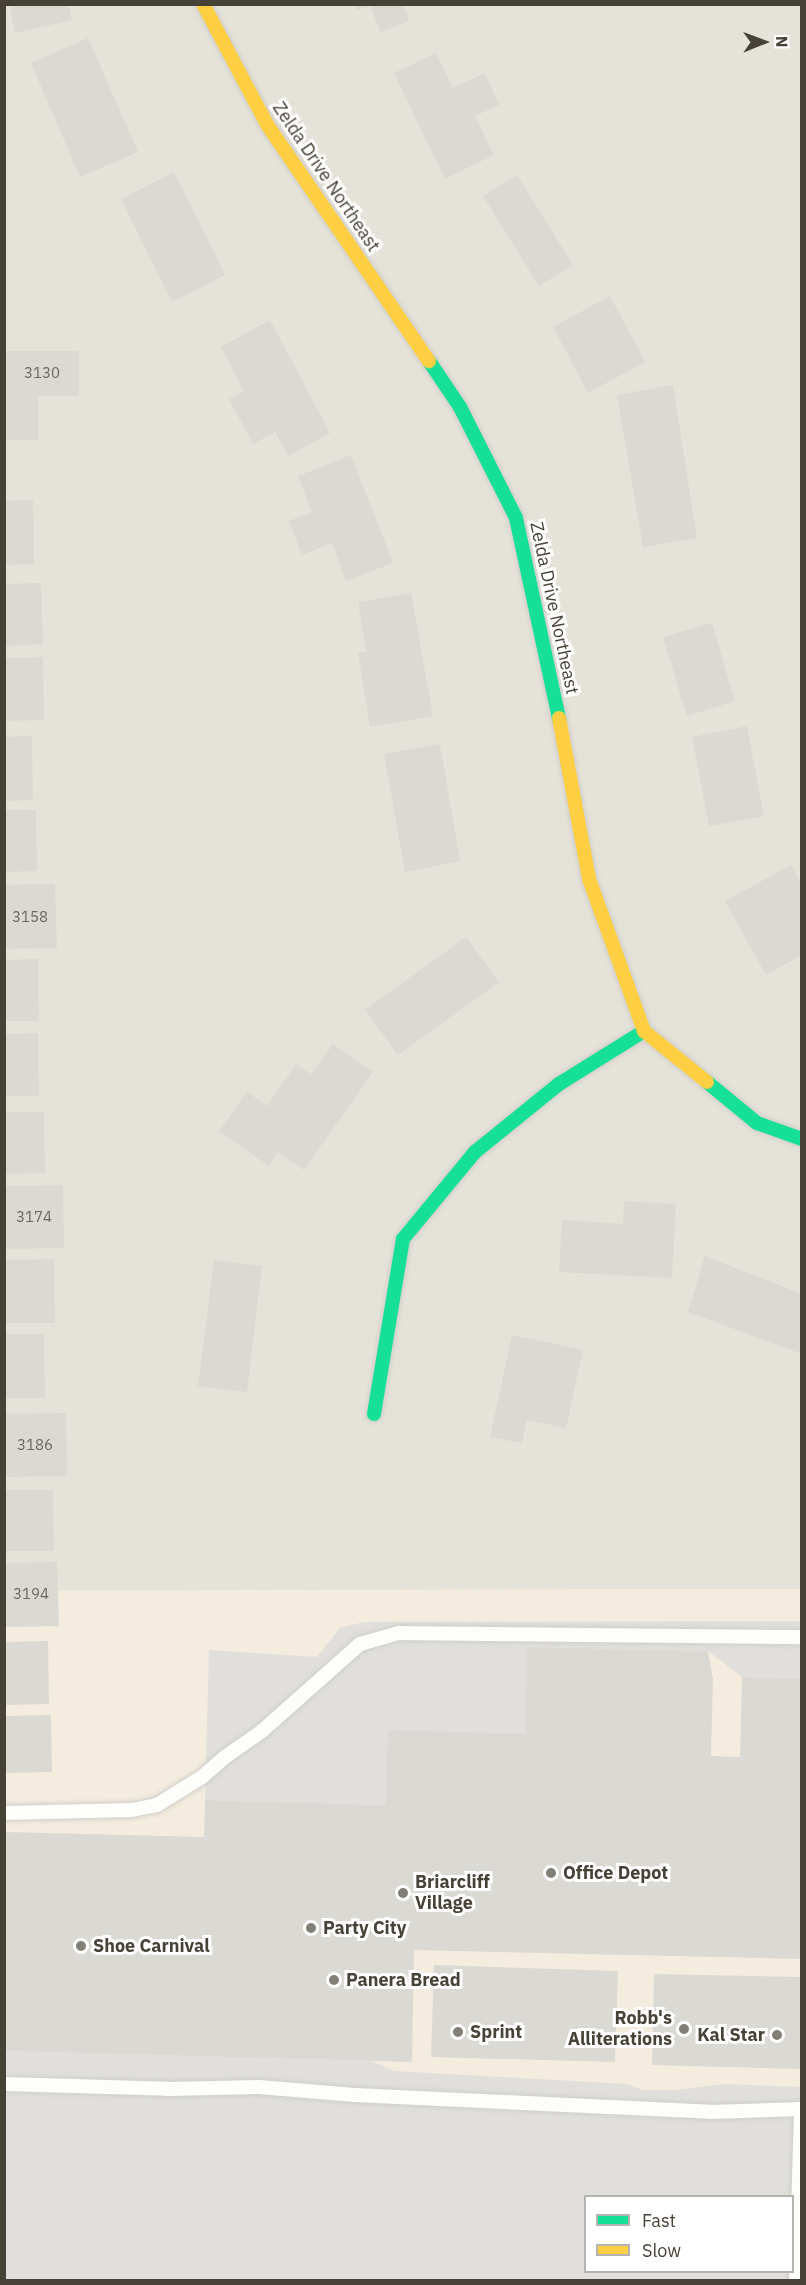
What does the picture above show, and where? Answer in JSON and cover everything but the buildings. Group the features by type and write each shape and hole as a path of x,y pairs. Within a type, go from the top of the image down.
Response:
{"street":[{"name":"Zelda Drive Northeast","path":"203,4 268,126 460,407 516,518 554,693 589,879 644,1031 757,1123 801,1139"},
{"path":"374,1414 404,1239 475,1152 559,1084 644,1031"}],"lane":[{"path":"4,1813 132,1810 157,1804 202,1777 225,1757 262,1731 360,1644 399,1633 801,1637"},
{"path":"4,2084 168,2089 259,2088 355,2095 711,2112 801,2109 796,2280"}],"shaded area":[{"path":"4,5 801,5 801,1589 5,1591"},
{"path":"801,1589 801,2280 5,2280 4,1591"},
{"path":"801,1621 801,1679 742,1677 708,1651 528,1647 525,1734 386,1805 205,1800 209,1650 317,1657 340,1628 364,1622"},
{"path":"5,2051 372,2061 394,2071 627,2084 643,2090 676,2090 725,2084 801,2087 801,2280 5,2280"}],"traffic: fast":[{"path":"429,361 460,407 516,518 559,718"},
{"path":"374,1414 403,1239 475,1152 559,1084 644,1031"},
{"path":"707,1082 757,1123 802,1139"}],"traffic: slow":[{"path":"203,4 268,126 429,361"},
{"path":"559,718 589,879 644,1031 707,1082"}],"place":[{"name":"Office Depot","path":"551,1873"},
{"name":"Briarcliff Village","path":"403,1893"},
{"name":"Party City","path":"311,1928"},
{"name":"Shoe Carnival","path":"81,1946"},
{"name":"Panera Bread","path":"334,1980"},
{"name":"Robb's Alliterations","path":"684,2029"},
{"name":"Sprint","path":"458,2032"},
{"name":"Kal Star","path":"777,2035"}]}
